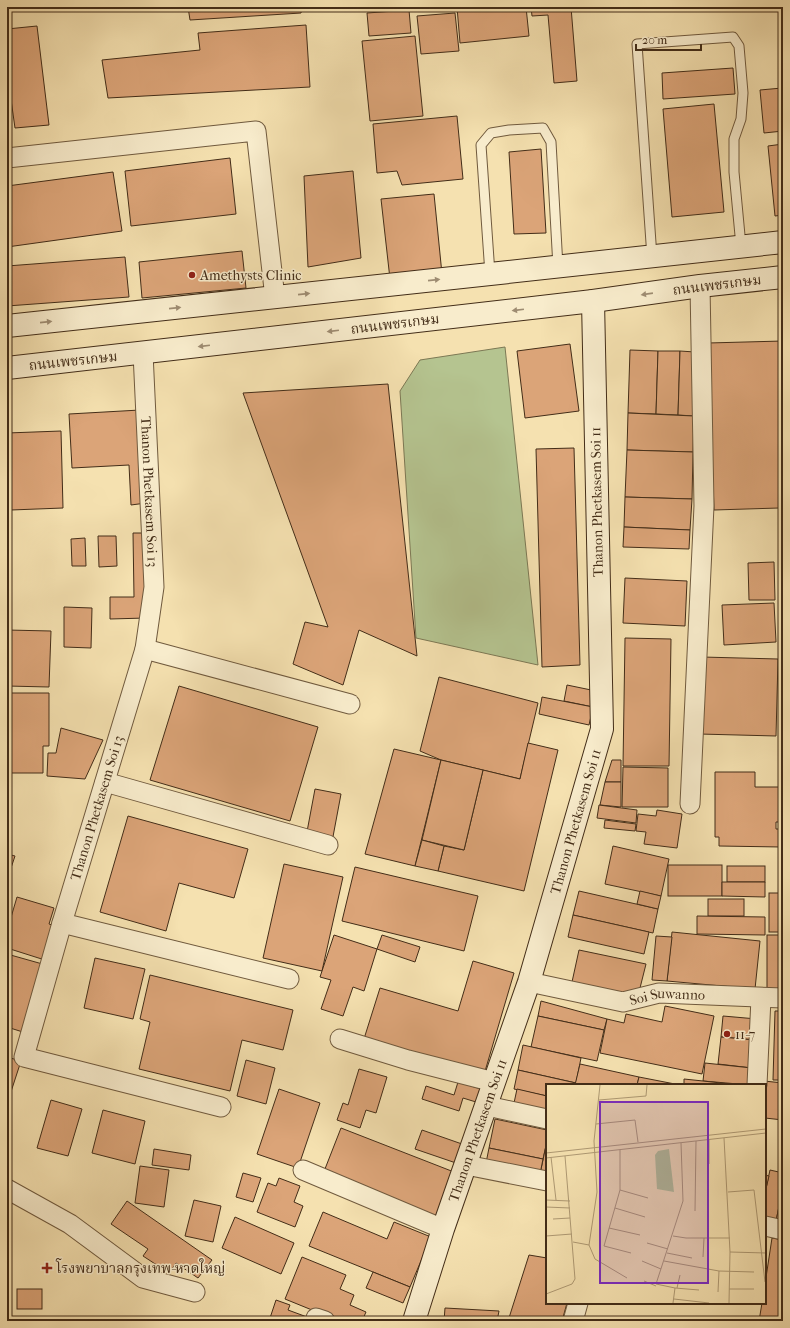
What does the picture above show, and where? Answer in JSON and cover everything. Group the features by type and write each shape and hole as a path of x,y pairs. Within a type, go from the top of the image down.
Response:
{"main road":[{"path":"7,326 783,242"},
{"name":"ถนนเพชรเกษม","path":"7,368 593,301 700,286 783,277"},
{"name":"Thanon Phetkasem Soi 11","path":"414,1321 443,1228 487,1106 529,982 602,729 593,301"}],"street":[{"path":"7,158 256,131 275,298"},
{"path":"690,804 704,506 700,286"},
{"name":"Thanon Phetkasem Soi 13","path":"142,353 154,587 145,649 62,923 24,1057 221,1107"},
{"path":"145,649 350,704"},
{"path":"105,782 328,845"},
{"path":"62,923 289,980"},
{"name":"Soi Suwanno","path":"529,982 624,1002 659,993 783,998"},
{"path":"757,1084 761,998"},
{"path":"340,1039 408,1060 494,1082"},
{"path":"487,1106 546,1119"},
{"path":"466,1165 546,1181"},
{"path":"303,1170 443,1228"},
{"path":"7,1189 70,1224 143,1278 195,1292"},
{"path":"766,1226 783,1230"},
{"path":"573,1321 578,1304"}],"lane":[{"path":"652,257 637,44 733,37 739,46 743,93 741,119 734,140 734,172 741,246"},
{"path":"490,274 481,145 491,133 509,130 543,128 551,142 558,267"}],"green space":[{"path":"505,347 538,665 416,638 400,391 420,360"}],"building":[{"path":"188,7 302,7 301,13 190,20"},
{"path":"457,7 486,7 486,11 496,10 496,7 526,7 529,36 460,43"},
{"path":"531,7 571,7 577,81 554,83 548,15 532,16"},
{"path":"409,10 411,33 369,36 367,13"},
{"path":"455,13 459,51 421,54 417,16"},
{"path":"306,25 310,87 108,98 102,60 200,50 198,33"},
{"path":"37,26 49,125 15,128 7,71 7,29"},
{"path":"415,36 423,116 370,121 362,41"},
{"path":"733,68 735,94 663,99 662,73"},
{"path":"782,88 783,131 764,133 760,90"},
{"path":"714,104 724,212 672,217 663,109"},
{"path":"457,116 463,179 402,185 397,171 377,173 373,124"},
{"path":"783,144 783,215 775,216 768,146"},
{"path":"541,149 546,233 514,234 509,152"},
{"path":"230,158 236,214 131,226 125,171"},
{"path":"353,171 361,258 308,267 304,176"},
{"path":"113,172 122,231 7,247 7,186"},
{"path":"434,194 442,274 390,279 381,199"},
{"name":"Amethysts Clinic","path":"242,251 246,288 142,298 139,262"},
{"path":"125,257 129,297 7,306 7,266"},
{"path":"783,341 783,630 779,508 714,510 708,343"},
{"path":"570,344 579,411 525,418 517,351"},
{"path":"630,350 658,351 656,414 628,413"},
{"path":"658,351 680,351 678,415 656,414"},
{"path":"680,351 695,352 694,416 678,415"},
{"path":"388,384 417,656 359,630 343,685 293,664 305,622 328,627 243,393"},
{"path":"140,410 146,503 131,505 129,465 72,468 69,414"},
{"path":"628,413 694,416 693,452 627,450"},
{"path":"61,431 63,508 11,510 7,487 7,433"},
{"path":"574,448 580,665 542,667 536,449"},
{"path":"627,450 693,452 692,499 625,497"},
{"path":"625,497 692,499 690,530 624,527"},
{"path":"624,527 690,530 689,549 623,547"},
{"path":"133,533 145,533 146,618 110,619 110,597 134,597"},
{"path":"98,536 116,536 117,566 99,567"},
{"path":"85,538 86,566 72,566 71,539"},
{"path":"774,562 775,600 749,600 748,563"},
{"path":"625,578 687,581 685,626 623,623"},
{"path":"774,603 776,642 724,645 722,605"},
{"path":"64,607 92,608 91,648 64,647"},
{"path":"7,630 51,631 49,687 7,686"},
{"path":"625,638 671,639 669,766 623,766"},
{"path":"702,657 778,659 776,736 699,734"},
{"path":"439,677 538,703 520,779 441,760 420,751"},
{"path":"783,677 783,698 782,698"},
{"path":"567,685 596,691 593,707 564,701"},
{"path":"179,686 318,727 290,821 150,780"},
{"path":"7,693 49,693 49,746 43,746 43,773 7,773"},
{"path":"542,697 593,707 589,725 539,714"},
{"path":"61,728 103,740 85,779 47,776 48,753 56,753"},
{"path":"528,743 558,750 524,891 438,871 444,846 464,850 483,770 520,779"},
{"path":"394,749 441,760 415,866 365,854"},
{"path":"441,760 483,770 464,850 422,840"},
{"path":"612,760 621,760 621,782 605,782"},
{"path":"623,767 668,768 668,807 622,807"},
{"path":"715,772 755,772 755,787 783,787 783,822 776,822 776,829 781,829 781,847 719,846 719,837 715,837"},
{"path":"605,782 621,782 621,807 600,805"},
{"path":"315,789 341,794 332,842 306,837"},
{"path":"599,805 637,810 636,823 597,818"},
{"path":"657,810 682,814 677,848 644,844 646,832 636,831 638,814 656,816"},
{"path":"128,816 248,849 234,898 179,883 166,931 100,912"},
{"path":"605,820 636,824 635,831 604,828"},
{"path":"422,840 444,846 438,871 415,866"},
{"path":"613,846 669,859 661,896 605,884"},
{"path":"7,854 15,856 7,880"},
{"path":"284,864 343,877 322,971 263,958"},
{"path":"668,865 722,865 722,896 668,896"},
{"path":"727,866 765,866 765,882 727,882"},
{"path":"355,867 478,896 464,951 342,921"},
{"path":"722,882 765,882 765,897 722,896"},
{"path":"579,891 658,909 653,933 573,915"},
{"path":"640,891 661,896 658,909 637,904"},
{"path":"769,893 783,893 783,932 769,932"},
{"path":"17,897 54,908 49,924 58,927 48,961 7,948 7,931"},
{"path":"708,899 744,899 744,916 708,916"},
{"path":"573,915 649,932 644,954 568,937"},
{"path":"697,916 765,917 765,935 697,934"},
{"path":"672,932 760,941 755,989 667,981"},
{"path":"334,935 377,949 364,991 353,987 343,1016 321,1009 331,980 320,977"},
{"path":"382,935 420,947 415,962 377,949"},
{"path":"767,935 783,935 783,991 767,991"},
{"path":"656,936 672,937 667,981 652,980"},
{"path":"579,950 646,964 638,996 572,982"},
{"path":"7,954 46,965 26,1033 7,1027"},
{"path":"95,958 145,969 133,1019 84,1008"},
{"path":"473,961 514,973 483,1078 363,1042 380,988 458,1011"},
{"path":"150,975 293,1010 283,1050 242,1040 230,1091 139,1069 150,1022 140,1019"},
{"path":"541,1001 607,1019 604,1030 538,1016"},
{"path":"665,1006 714,1016 702,1074 600,1053 607,1019 624,1023 626,1014 662,1022"},
{"path":"775,1011 783,1011 783,1080 773,1080"},
{"path":"538,1016 604,1030 597,1061 531,1047"},
{"path":"723,1016 757,1019 755,1040 721,1037"},
{"path":"721,1037 755,1040 752,1068 718,1064"},
{"path":"523,1045 581,1058 576,1083 518,1070"},
{"path":"7,1057 21,1061 7,1104"},
{"path":"246,1060 275,1068 266,1104 237,1096"},
{"path":"705,1063 752,1068 750,1084 703,1081"},
{"path":"580,1064 639,1077 637,1084 575,1084"},
{"path":"359,1069 387,1077 376,1113 366,1110 360,1128 337,1120 343,1103 348,1105"},
{"path":"518,1070 576,1083 546,1084 546,1096 514,1089"},
{"path":"639,1077 675,1084 637,1084"},
{"path":"684,1079 730,1084 684,1084"},
{"path":"764,1081 783,1083 783,1120 766,1118 766,1084"},
{"path":"458,1082 481,1089 476,1102 463,1098 459,1111 422,1099 426,1086 454,1095"},
{"path":"279,1089 320,1103 298,1168 257,1154"},
{"path":"517,1089 546,1096 546,1110 514,1103"},
{"path":"51,1100 82,1109 68,1156 37,1148"},
{"path":"103,1110 145,1121 135,1164 92,1153"},
{"path":"495,1119 546,1130 546,1146 543,1159 489,1148"},
{"path":"341,1128 454,1172 435,1218 323,1174"},
{"path":"422,1130 462,1144 456,1163 415,1149"},
{"path":"546,1146 546,1175 540,1174"},
{"path":"489,1148 543,1159 540,1174 486,1163"},
{"path":"154,1149 191,1155 189,1170 152,1165"},
{"path":"140,1166 169,1170 164,1207 135,1203"},
{"path":"770,1170 783,1173 783,1187 776,1221 766,1218 766,1188"},
{"path":"243,1173 261,1178 253,1202 236,1197"},
{"path":"766,1175 769,1176 766,1189"},
{"path":"279,1178 300,1186 294,1202 303,1206 295,1227 257,1212 268,1183 276,1186"},
{"path":"783,1187 783,1222 776,1221"},
{"path":"194,1200 221,1206 213,1242 185,1236"},
{"path":"127,1201 212,1260 198,1278 176,1263 169,1273 143,1256 148,1249 111,1224"},
{"path":"323,1212 387,1239 394,1222 431,1237 410,1287 309,1246"},
{"path":"235,1217 294,1243 281,1274 222,1248"},
{"path":"772,1238 783,1240 783,1321 759,1321 762,1304 766,1304 766,1277"},
{"path":"529,1255 546,1258 546,1304 567,1304 562,1321 508,1321"},
{"path":"302,1257 346,1275 340,1289 354,1295 350,1305 366,1312 362,1321 339,1321 285,1299"},
{"path":"373,1272 410,1287 403,1303 366,1288"},
{"path":"17,1289 42,1289 42,1309 17,1309"},
{"path":"276,1300 290,1305 288,1310 307,1317 305,1321 269,1321"},
{"path":"445,1308 499,1311 497,1321 444,1321"}],"place":[{"name":"Amethysts Clinic","path":"192,275"},
{"name":"11-7","path":"727,1034"},
{"name":"โรงพยาบาลกรุงเทพ-หาดใหญ่","path":"47,1268"}]}
